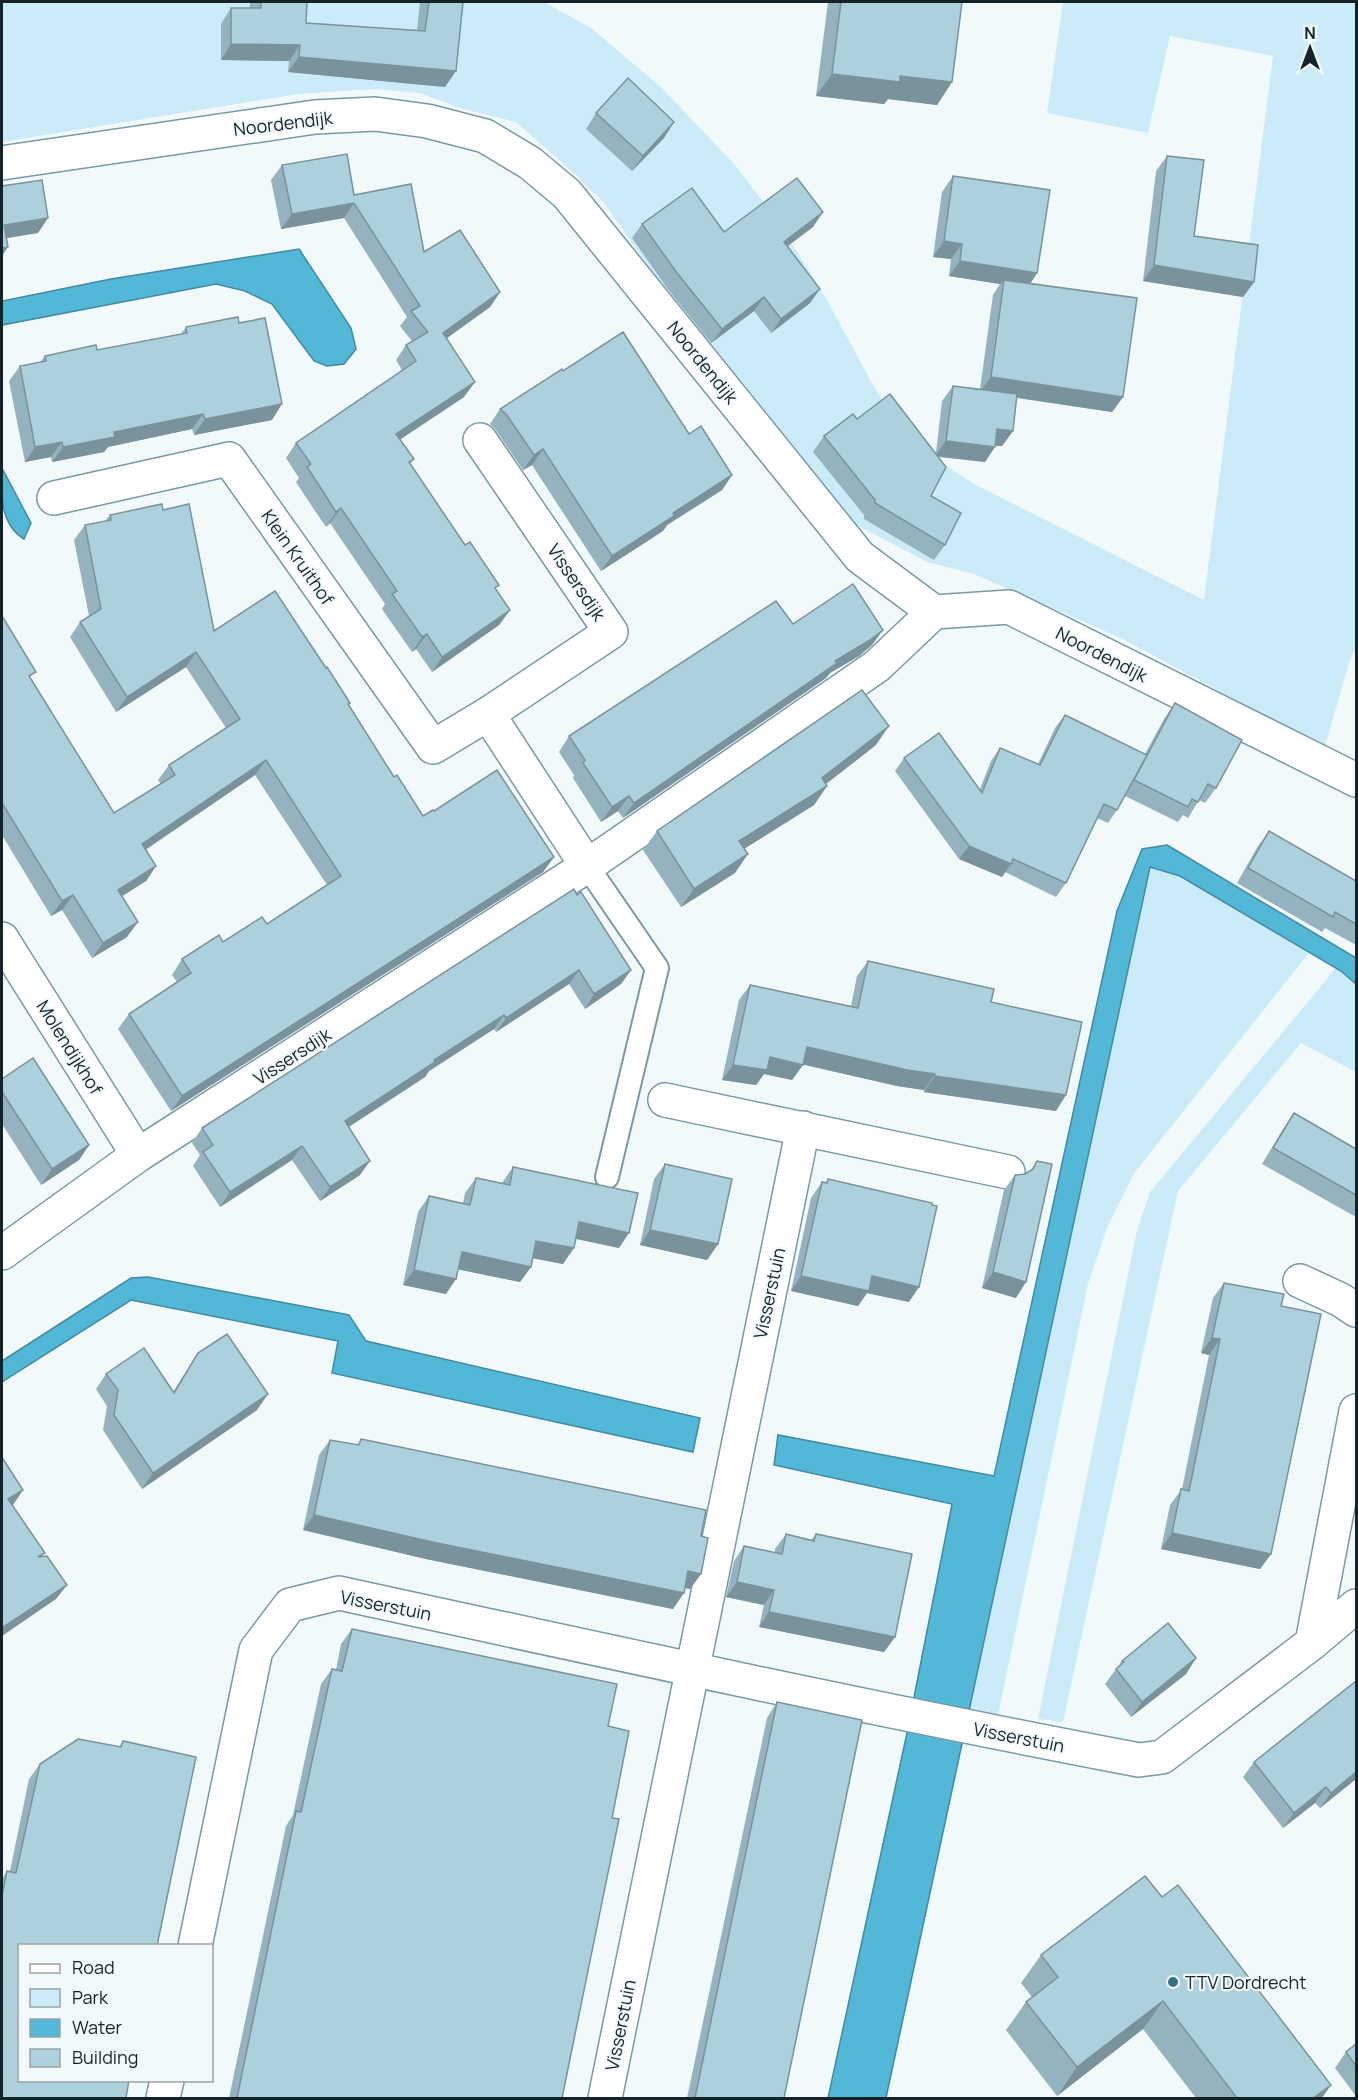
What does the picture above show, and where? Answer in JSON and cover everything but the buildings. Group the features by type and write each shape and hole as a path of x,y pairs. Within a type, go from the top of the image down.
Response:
{"street":[{"name":"Noordendijk","path":"2,163 325,117 375,114 427,121 485,136 530,164 567,194 860,557 934,612 1010,607 1356,780"},
{"name":"Vissersdijk","path":"480,440 611,632 488,714"},
{"name":"Klein Kruithof","path":"54,498 229,459 433,747 488,714"},
{"name":"Vissersdijk","path":"2,1253 138,1155 586,866 877,666 934,612"},
{"path":"488,714 586,866"},
{"name":"Molendijkhof","path":"2,939 138,1155"},
{"path":"664,1100 1008,1172"},
{"name":"Visserstuin","path":"605,2098 804,1128"},
{"path":"1300,1281 1341,1300 1356,1310"},
{"path":"1312,1643 1356,1411"},
{"name":"Visserstuin","path":"195,1944 256,1650 290,1605 339,1593 905,1715 1139,1760 1162,1757 1312,1643 1356,1606"},
{"path":"163,2098 167,2082"}],"lane":[{"path":"586,866 657,968 607,1177"}],"green space":[{"path":"2,2 544,2 591,28 662,88 735,165 780,224 828,302 892,416 932,457 974,484 1204,600 1273,56 1170,36 1148,133 1047,113 1063,2 1356,2 1356,646 1325,746 1287,728 1123,639 974,574 927,562 840,516 706,350 605,204 516,122 463,109 420,93 373,89 298,94 2,142"},
{"path":"1150,866 1180,876 1309,953 1135,1172 1107,1228 1088,1284 998,1715 970,1708"},
{"path":"1336,968 1356,984 1356,1072 1301,1043 1178,1191 1063,1722 1038,1719 1137,1230 1150,1192"}],"water":[{"path":"299,249 351,328 356,349 344,364 327,366 314,361 272,304 245,291 216,284 2,325 2,301 111,279"},
{"path":"2,468 31,523 24,539 16,533 6,517 2,498"},
{"path":"1167,845 1356,958 1356,984 1341,971 1180,876 1150,867 886,2098 828,2098 907,1733 952,1504 774,1465 778,1435 994,1476 1117,911 1142,849"},
{"path":"148,1277 349,1315 366,1341 700,1418 693,1452 332,1373 338,1341 131,1300 2,1382 2,1361 131,1278"}],"place":[{"name":"TTV Dordrecht","path":"1173,1982"}]}
